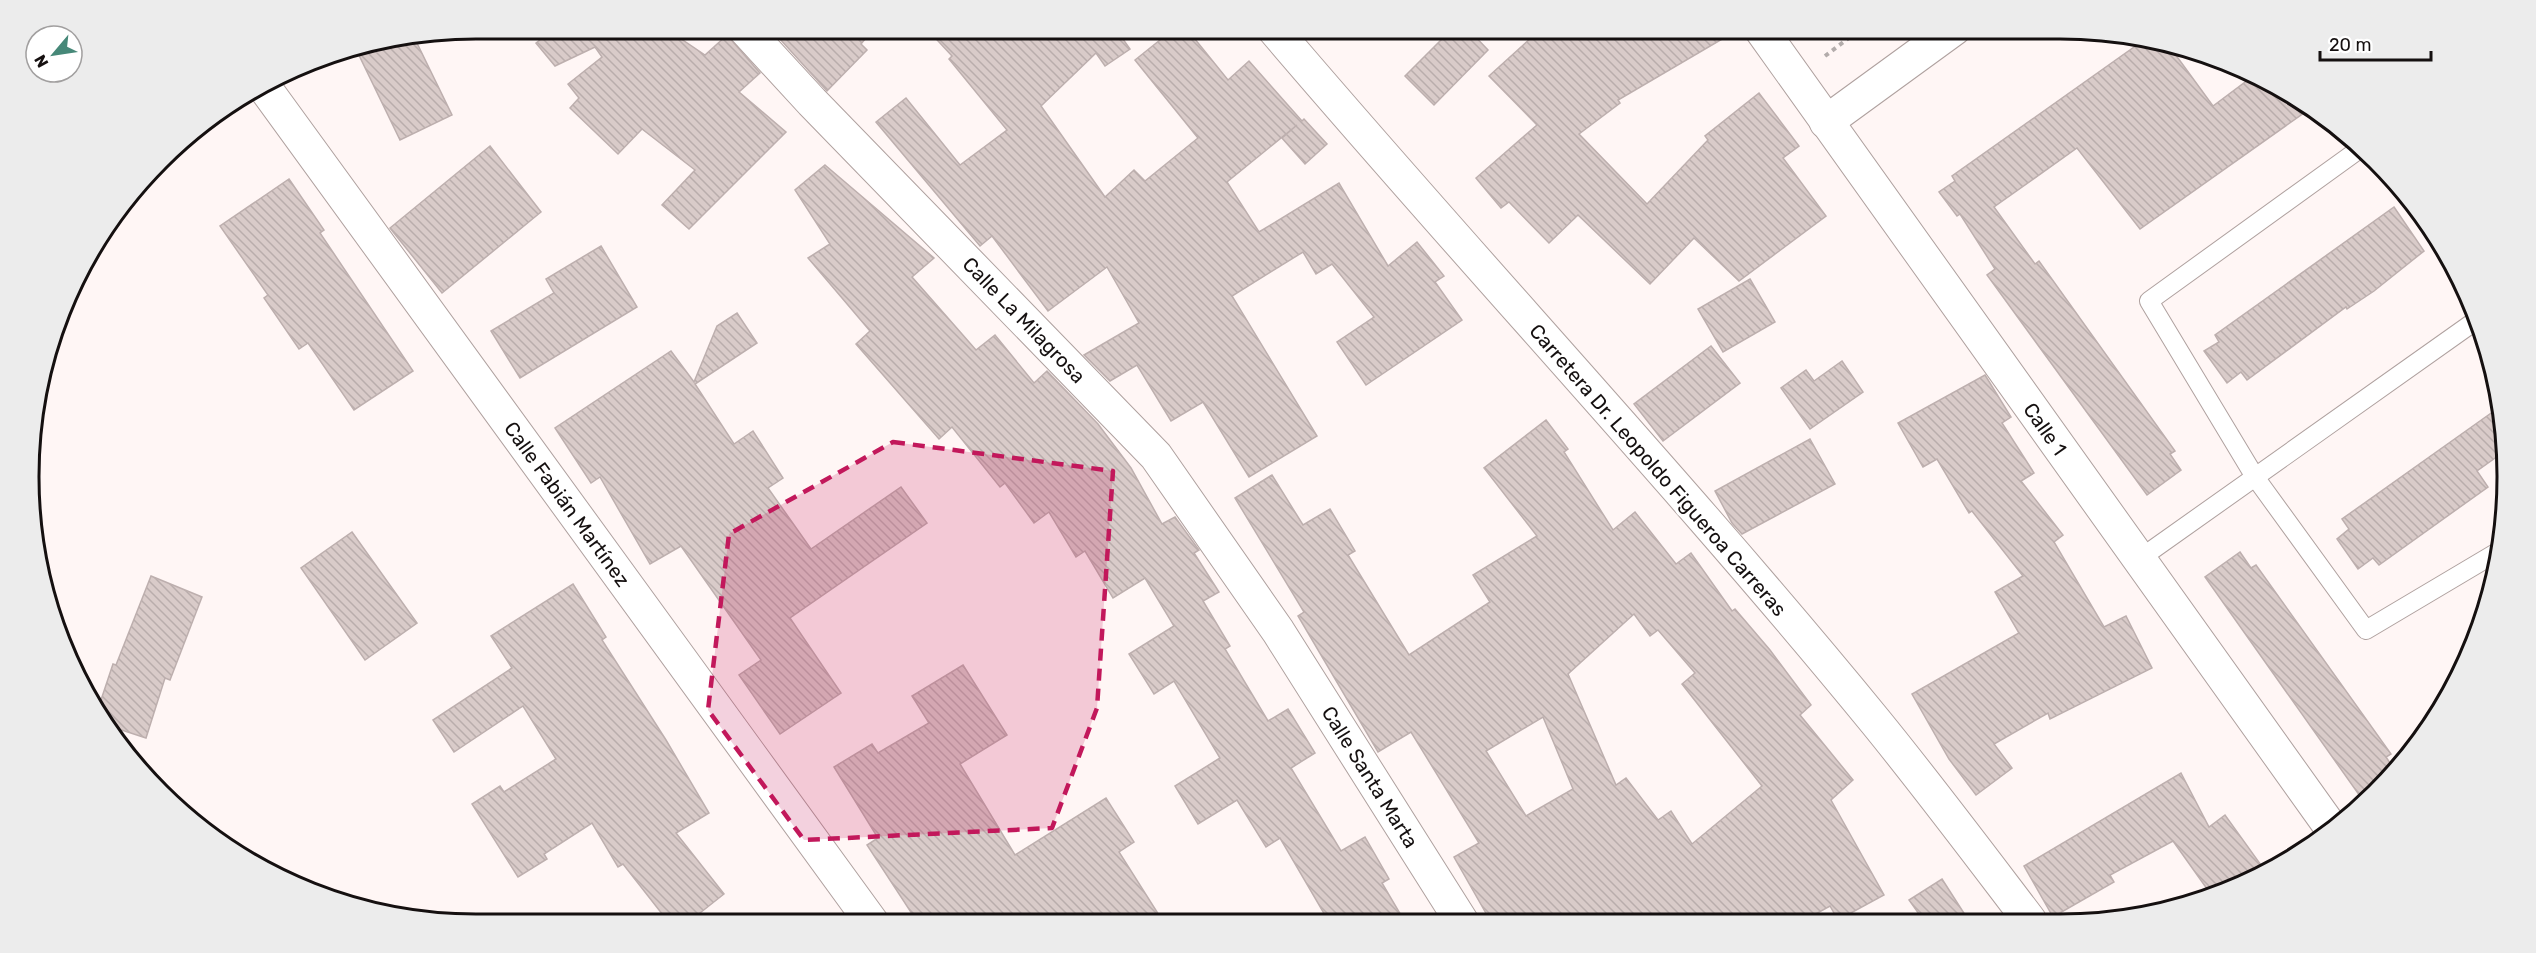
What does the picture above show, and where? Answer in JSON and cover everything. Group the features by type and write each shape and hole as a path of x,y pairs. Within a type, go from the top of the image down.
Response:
{"street":[{"name":"Calle La Milagrosa","path":"754,39 812,102 1156,456 1278,631"},
{"name":"Carretera Dr. Leopoldo Figueroa Carreras","path":"1282,39 1405,183 1621,426 1875,721 2025,914"},
{"name":"Calle 1","path":"1768,39 2327,823"},
{"path":"1826,122 1940,39"},
{"name":"Calle Fabián Martínez","path":"268,92 866,914"},
{"name":"Calle Santa Marta","path":"1278,631 1456,914"}],"lane":[{"path":"2354,153 2149,301 2255,477 2366,630 2490,556"},
{"path":"2138,560 2470,325"}],"path":[{"path":"1795,78 1847,39"}],"highlighted area":[{"path":"893,442 1113,471 1097,708 1052,828 804,840 708,710 729,534"}],"building":[{"path":"541,39 681,39 705,55 723,39 730,39 760,73 739,92 786,132 689,229 662,205 695,170 642,129 618,154 570,108 579,98 568,84 602,57 595,47 555,66 536,43"},
{"path":"780,39 865,39 861,44 867,50 827,91"},
{"path":"936,39 1123,39 1130,49 1105,66 1096,53 1041,106 1105,197 1134,170 1145,181 1198,138 1135,60 1161,39 1195,39 1228,80 1249,61 1302,121 1304,119 1327,144 1305,164 1282,138 1297,125 1227,182 1259,232 1339,183 1388,266 1417,242 1444,276 1435,282 1462,320 1366,385 1337,342 1374,317 1332,264 1316,274 1303,252 1232,296 1317,436 1249,477 1203,402 1171,421 1137,365 1110,381 1084,355 1139,323 1107,267 1048,311 992,236 980,246 876,122 906,98 960,165 1007,130 949,59 952,56"},
{"path":"1442,39 1478,39 1488,50 1434,105 1405,76"},
{"path":"1530,39 1722,39 1618,100 1620,103 1579,134 1647,204 1708,140 1705,136 1759,93 1799,146 1783,158 1826,216 1739,281 1694,238 1650,284 1578,215 1549,243 1509,202 1501,208 1476,178 1537,125 1489,76"},
{"path":"417,43 452,115 400,140 359,55"},
{"path":"2136,46 2176,55 2213,106 2247,81 2303,113 2140,229 2077,148 1994,207 2035,264 2039,261 2175,451 2170,454 2181,470 2147,495 1987,275 1995,269 1960,214 1957,216 1939,192 1955,181 1952,176"},
{"path":"490,146 541,212 442,293 390,228"},
{"path":"825,165 934,258 912,277 976,350 995,335 1034,383 1047,371 1098,424 1131,468 1162,524 1175,517 1199,550 1194,553 1219,592 1203,601 1230,646 1225,649 1268,721 1288,709 1315,753 1291,768 1341,851 1365,837 1389,879 1382,883 1400,914 1324,914 1280,838 1266,847 1237,800 1198,824 1175,786 1220,758 1174,681 1154,694 1129,654 1174,626 1145,578 1113,598 1085,551 1076,557 1049,512 1034,523 1005,483 1000,487 952,427 939,439 856,344 870,331 808,258 830,244 795,190"},
{"path":"289,179 324,230 320,233 413,371 354,410 308,343 299,349 264,298 268,295 220,226"},
{"path":"2394,207 2424,251 2374,291 2347,309 2346,307 2247,380 2241,372 2227,383 2204,351 2219,342 2215,335"},
{"path":"601,246 637,307 520,378 491,331 554,293 546,279"},
{"path":"1750,279 1775,322 1723,352 1698,309"},
{"path":"737,313 757,343 695,384 734,444 753,431 783,478 768,488 811,549 901,487 927,523 790,618 841,693 780,734 739,675 761,660 681,546 650,564 600,477 591,483 555,428 671,351 694,382 717,326"},
{"path":"1711,346 1740,383 1663,441 1634,404"},
{"path":"1842,361 1863,392 1810,429 1781,388 1806,370 1814,381"},
{"path":"1985,375 2011,417 2002,423 2034,473 2021,481 2063,535 2054,542 2104,627 2126,616 2152,668 2050,719 2048,713 1994,744 2012,768 1976,795 1949,759 1912,694 2019,633 1995,592 2023,576 1972,511 1969,513 1937,459 1923,467 1898,423"},
{"path":"2492,412 2496,457 2477,471 2488,487 2379,565 2373,558 2358,569 2337,539 2349,529 2342,519"},
{"path":"1546,420 1568,449 1564,452 1613,530 1635,512 1676,564 1691,553 1732,611 1735,609 1770,650 1811,705 1800,715 1853,780 1831,800 1884,895 1849,914 1835,914 1830,906 1816,914 1486,914 1454,857 1479,843 1411,732 1378,752 1298,616 1304,612 1235,498 1272,475 1303,525 1330,509 1355,551 1348,555 1409,655 1490,602 1473,575 1537,536 1484,468","holes":["1634,614 1650,636 1658,630 1695,673 1682,684 1762,786 1692,844 1671,811 1658,820 1626,778 1616,785 1568,674","1543,717 1573,789 1526,816 1486,751"]},
{"path":"1810,439 1835,484 1742,534 1732,523 1715,491"},
{"path":"352,532 417,623 365,660 301,568"},
{"path":"2240,552 2251,568 2256,565 2391,754 2386,757 2390,763 2359,795 2205,577"},
{"path":"151,576 202,597 170,680 165,678 146,738 120,729 101,700 113,664 116,665"},
{"path":"573,584 606,637 602,640 666,740 709,813 676,833 724,894 699,914 662,914 623,864 618,867 592,823 544,854 547,859 518,877 472,804 500,786 504,792 556,759 523,706 454,752 433,720 512,668 491,636"},
{"path":"963,665 1007,735 960,764 1015,855 1106,798 1134,842 1119,852 1158,914 912,914 867,845 878,838 834,767 872,744 878,753 929,723 912,696"},
{"path":"2181,773 2209,827 2225,815 2261,865 2207,888 2173,841 2110,875 2114,882 2058,914 2051,914 2024,866"},
{"path":"1942,879 1964,914 1919,914 1909,900"}]}
